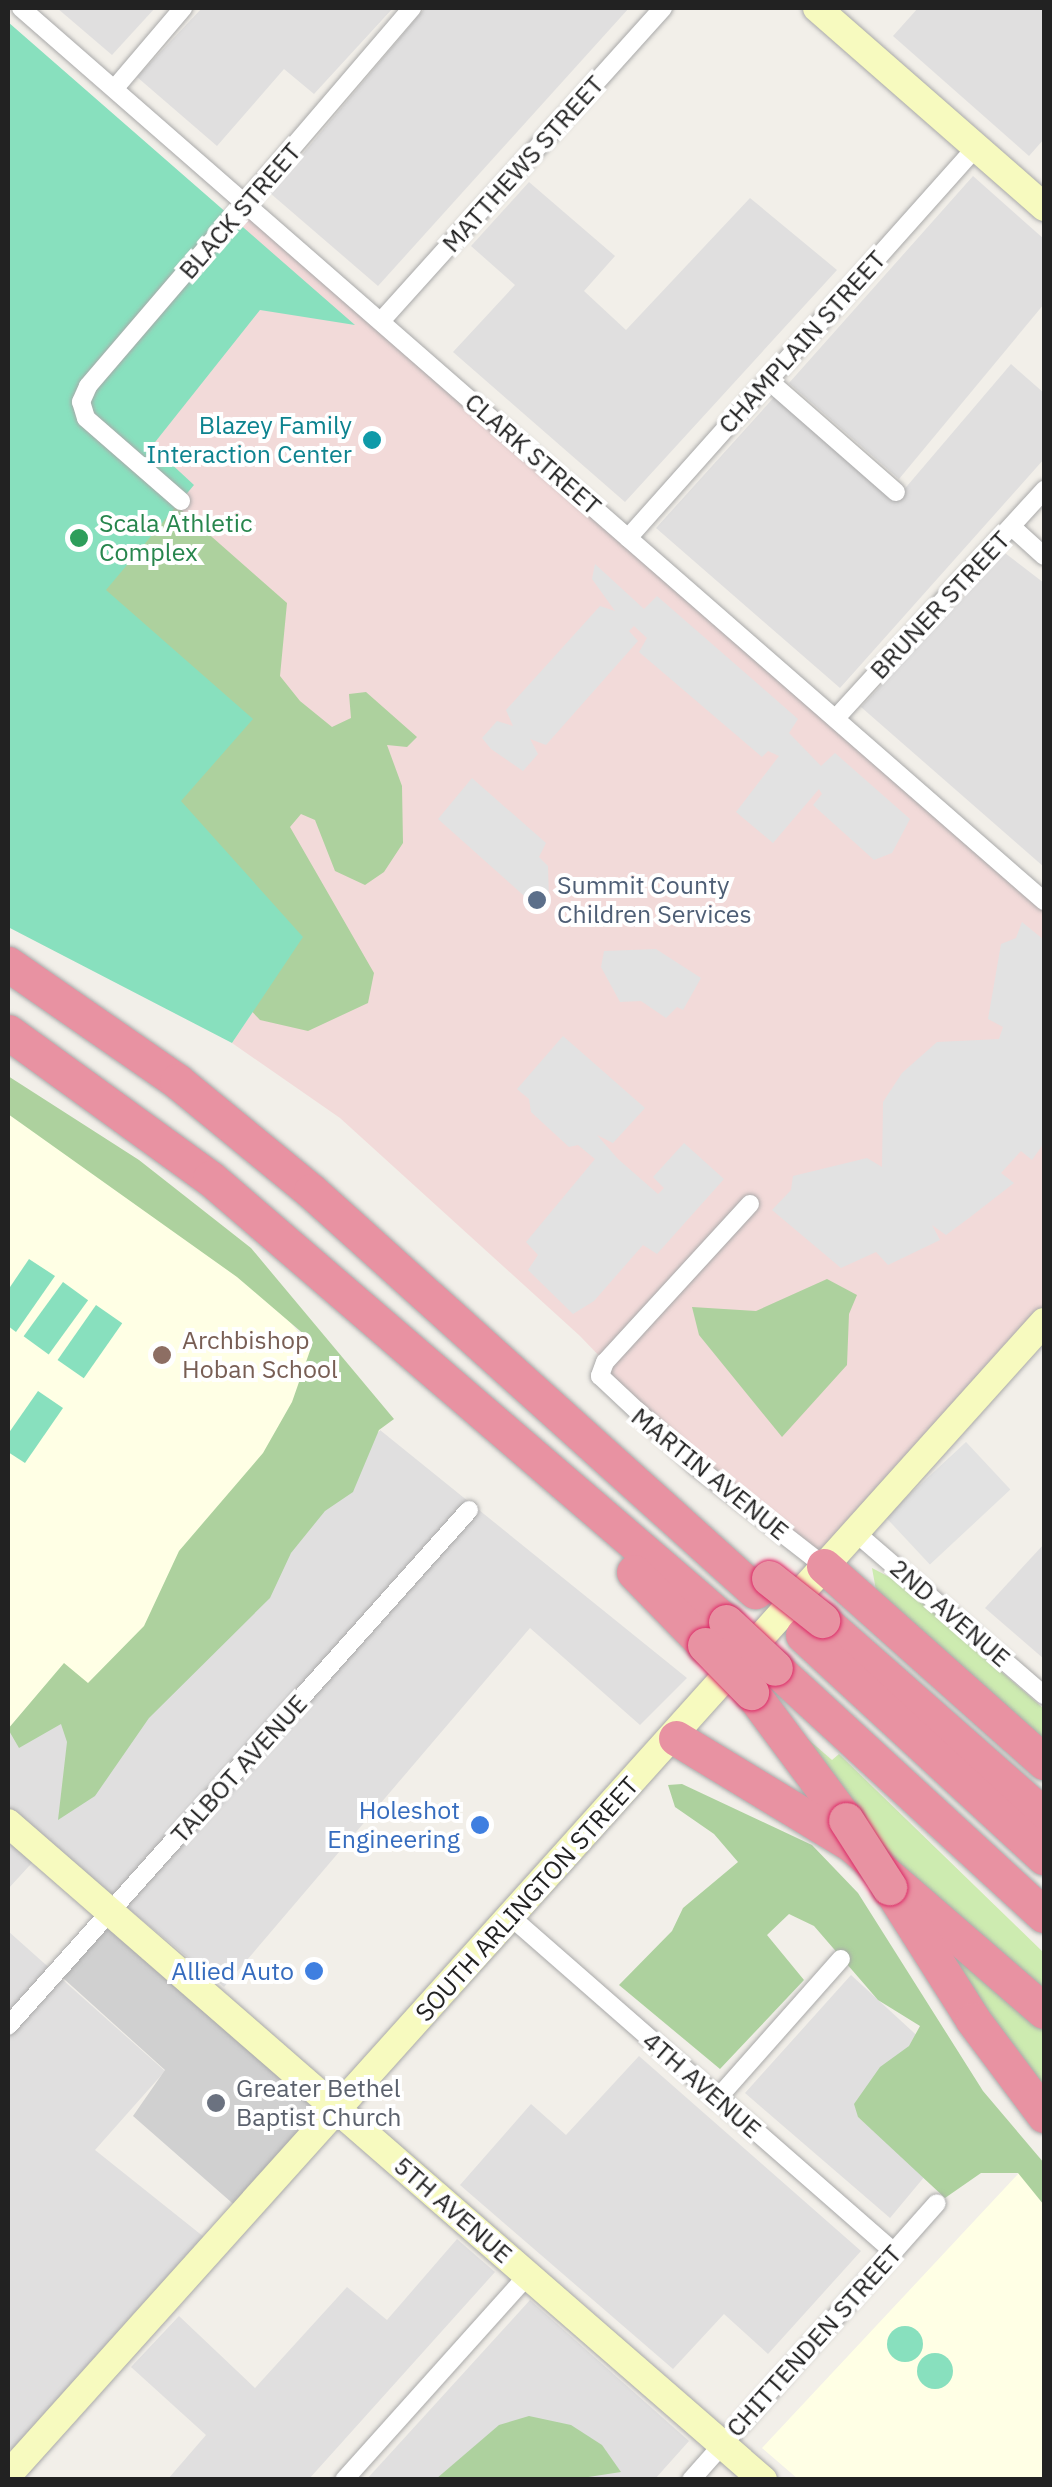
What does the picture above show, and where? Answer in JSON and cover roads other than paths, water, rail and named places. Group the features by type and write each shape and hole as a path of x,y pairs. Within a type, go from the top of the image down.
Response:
{"highway":[{"path":"8,964 153,1063 310,1190 552,1414 1044,1816"},
{"path":"8,1032 210,1178 432,1370 763,1680 1044,1915"},
{"path":"824,1566 1044,1762"},
{"path":"812,1628 1044,1857"},
{"path":"763,1680 973,2020 1044,2115"},
{"path":"676,1738 852,1844 1044,2011"}],"main road":[{"path":"817,8 1044,206"},
{"name":"SOUTH ARLINGTON STREET","path":"8,2475 336,2108 676,1738 824,1566 1044,1322"},
{"name":"5TH AVENUE","path":"8,1823 763,2480"}],"street":[{"name":"CLARK STREET","path":"21,8 1044,901"},
{"path":"116,88 183,8"},
{"name":"BLACK STREET","path":"181,501 86,418 82,402 88,386 412,8"},
{"name":"MATTHEWS STREET","path":"382,320 663,8"},
{"name":"CHAMPLAIN STREET","path":"628,538 977,146"},
{"path":"768,380 896,492"},
{"name":"BRUNER STREET","path":"836,718 1044,490"},
{"path":"1012,527 1044,556"},
{"name":"MARTIN AVENUE","path":"750,1204 605,1362 600,1376 696,1466 824,1566"},
{"name":"TALBOT AVENUE","path":"8,2026 469,1510"},
{"name":"2ND AVENUE","path":"855,1532 1044,1695"},
{"name":"4TH AVENUE","path":"511,1917 894,2252"},
{"path":"717,2099 841,1959"},
{"name":"CHITTENDEN STREET","path":"691,2480 937,2203"},
{"path":"344,2480 528,2274"}],"place":[{"name":"Blazey Family Interaction Center","path":"372,440"},
{"name":"Scala Athletic Complex","path":"79,538"},
{"name":"Summit County Children Services","path":"537,900"},
{"name":"Archbishop Hoban School","path":"162,1355"},
{"name":"Holeshot Engineering","path":"480,1825"},
{"name":"Allied Auto","path":"314,1971"},
{"name":"Greater Bethel Baptist Church","path":"216,2103"}]}
